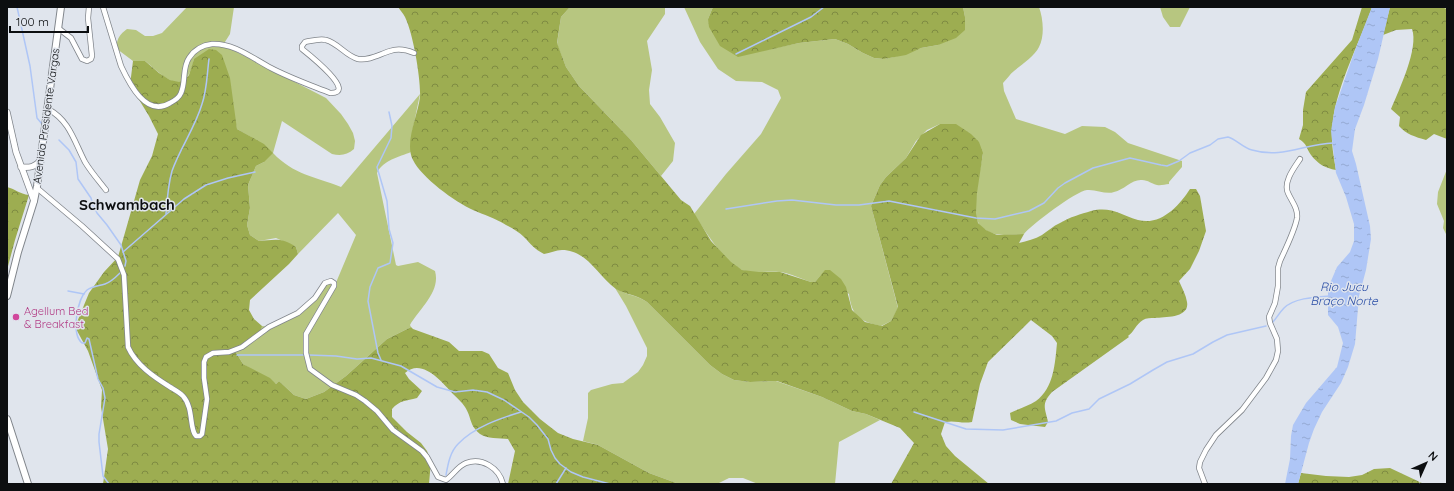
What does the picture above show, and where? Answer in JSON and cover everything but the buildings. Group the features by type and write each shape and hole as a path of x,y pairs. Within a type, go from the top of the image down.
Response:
{"main road":[{"name":"Avenida Presidente Vargas","path":"7,296 37,188 61,7"},
{"path":"7,419 28,484"}],"street":[{"path":"58,28 71,38 82,59 87,61 90,60 92,56 88,18 89,7"},
{"path":"103,7 121,66 139,97 145,102 154,106 166,106 176,100 183,88 186,63 189,57 199,47 212,44 229,46 242,51 271,68 330,93 337,92 339,85 328,71 302,49 305,42 328,40 352,57 359,59 380,55 390,50 399,49 414,52"},
{"path":"48,109 56,113 67,124 85,162 106,190"},
{"path":"7,112 12,137 21,167 34,201"},
{"path":"1205,484 1199,468 1200,462 1206,450 1216,435 1242,410 1266,378 1276,360 1278,351 1269,317 1275,303 1278,286 1278,268 1297,218 1295,204 1287,192 1287,185 1291,172 1300,159"},
{"path":"21,167 28,168 35,166 41,160"},
{"path":"37,188 118,259 124,275 128,347 131,354 148,372 184,397 191,411 194,434 196,436 199,437 202,434 207,399 204,378 204,362 206,357 213,353 238,350 269,327 298,313 315,298 325,283 331,281 334,283 334,286 306,334 306,353 310,369 332,385 365,400 378,412 393,430 422,451 438,477 446,480 466,463 479,461 490,465 497,471 503,484"}],"green space":[{"path":"187,7 234,7 230,34 223,45 326,98 341,114 353,133 355,141 354,149 349,153 341,155 332,154 282,121 273,153 289,166 305,174 341,187 420,94 412,133 411,152 387,162 377,173 396,265 398,266 418,262 435,271 435,286 428,300 410,325 411,327 387,339 346,376 324,392 306,399 294,395 279,381 276,384 243,364 235,351 243,343 261,332 262,326 270,327 304,309 326,282 335,285 356,235 338,213 298,254 296,247 276,238 259,241 250,235 247,225 250,208 248,185 256,166 264,162 251,137 237,129 235,120 194,59 189,74 185,80 179,82 167,78 145,61 133,61 117,49 119,38 127,29 136,30 145,36 153,36 162,33"},
{"path":"398,7 570,7 561,17 557,43 566,67 579,86 631,140 681,200 690,206 711,241 731,262 742,270 780,272 815,282 825,270 830,270 841,279 846,287 852,310 865,322 882,326 891,321 898,307 871,206 880,185 886,177 906,158 921,135 940,124 956,124 971,134 979,142 983,153 977,193 976,212 978,223 986,230 997,235 1024,234 1019,243 1042,235 1072,217 1091,211 1110,210 1138,220 1154,220 1162,217 1175,208 1190,189 1196,189 1200,196 1206,231 1199,251 1190,269 1179,281 1186,297 1187,307 1185,311 1176,316 1149,318 1143,320 1128,336 1129,337 1052,392 1045,403 1048,422 1045,427 1020,424 1011,420 1010,413 1033,403 1042,396 1047,389 1052,375 1057,343 1052,336 1031,320 988,362 980,384 972,422 945,422 941,434 946,446 955,456 989,484 891,484 914,443 900,428 866,414 852,411 822,397 777,381 750,382 734,380 722,374 710,365 647,302 639,297 616,289 592,265 578,254 571,251 558,250 544,254 515,230 498,220 466,206 448,195 423,174 413,160 410,146 412,129 420,97 416,56 408,24"},
{"path":"570,7 665,7 665,14 647,41 652,70 649,90 650,104 660,117 675,143 673,161 661,176 631,140 579,86 566,67 557,44 561,17"},
{"path":"684,7 713,7 708,19 761,51 799,43 835,39 874,58 884,59 921,48 938,45 965,17 963,7 1039,7 1043,27 1041,43 1031,57 1013,72 1003,83 1004,91 1016,119 1065,134 1082,126 1105,127 1115,132 1128,143 1182,161 1182,167 1169,182 1169,184 1158,185 1138,180 1118,191 1111,193 1094,190 1081,192 1035,223 1024,234 998,235 983,228 978,222 976,215 977,188 983,154 940,124 927,130 916,141 906,158 886,177 880,185 871,206 898,308 891,321 881,326 874,324 858,317 852,308 849,294 821,275 815,282 811,282 783,273 751,272 742,270 735,266 722,254 694,214 761,134 781,98 778,90 762,82 736,81 718,69 700,42"},
{"path":"713,7 963,7 965,30 956,38 938,45 921,48 906,55 884,59 874,58 835,39 799,43 738,57 720,46 709,27 708,19"},
{"path":"1160,7 1190,7 1180,27 1170,27 1163,17"},
{"path":"1362,7 1372,7 1342,84 1334,115 1332,140 1336,170 1325,167 1316,161 1299,139 1303,125 1303,110 1306,92 1352,40"},
{"path":"1390,7 1441,7 1447,9 1447,139 1434,134 1426,140 1408,133 1399,126 1400,117 1391,109 1411,58 1413,37 1412,29 1396,30 1383,35"},
{"path":"209,49 216,50 222,55 230,78 237,129 264,144 273,153 264,162 256,166 248,185 250,208 247,225 250,235 259,241 282,240 296,247 298,254 250,300 249,310 254,319 262,326 261,332 243,343 235,351 243,364 270,378 276,384 279,381 294,395 306,399 324,392 346,376 387,339 411,327 449,342 459,351 482,351 489,354 498,368 508,373 515,390 523,402 540,419 558,433 573,439 598,445 649,473 679,484 508,484 515,451 508,439 490,438 483,436 476,431 464,405 431,373 418,368 411,369 405,373 409,379 422,391 417,398 403,401 395,406 392,409 392,417 421,443 427,451 431,461 429,484 103,484 108,449 101,407 102,390 88,351 75,327 89,293 104,272 118,257 140,180 152,156 158,134 130,85 133,61 145,61 170,80 179,82 185,80 189,75 194,59"},
{"path":"1447,169 1447,236 1443,228 1444,221 1437,204 1438,192"},
{"path":"7,187 29,195 7,270"},
{"path":"615,288 647,302 710,365 722,374 734,380 750,382 776,381 822,397 852,411 866,414 880,420 839,442 835,484 758,484 743,478 729,478 717,484 679,484 649,473 598,445 583,441 588,418 588,393 591,390 612,384 623,383 638,372 647,356 647,348 626,306"},
{"path":"1390,468 1424,484 1298,484 1301,473 1349,477 1362,475 1374,469"}],"water":[{"name":"Rio Jucu Braço Norte","path":"1372,7 1390,7 1378,59 1355,129 1352,151 1370,226 1371,239 1366,270 1359,296 1355,344 1341,383 1322,412 1314,429 1298,484 1285,484 1290,459 1293,425 1306,403 1337,367 1343,343 1338,327 1328,315 1328,293 1337,267 1350,252 1354,241 1354,224 1346,197 1336,173 1331,131 1335,107"}],"waterway":[{"path":"17,7 30,66 37,118 42,124"},
{"path":"736,54 811,17 824,7"},
{"path":"166,214 172,171 204,99 209,59"},
{"path":"381,360 378,353 368,301 370,287 378,268 390,263 393,243 389,229 387,201 377,167 391,138 392,126 389,112"},
{"path":"726,209 792,200 836,205 859,205 889,201 976,218 995,219 1029,211 1044,203 1058,188 1065,183 1093,168 1130,158 1167,166 1179,161 1190,153 1210,145 1218,139 1228,137 1249,149 1273,153 1333,143"},
{"path":"59,140 69,150 76,162 78,179 91,198 97,213 121,245 126,261 125,266"},
{"path":"123,252 184,199 206,185 255,172"},
{"path":"109,484 103,476 99,442 105,398 103,388 98,379 89,339 87,338 85,343 82,343 79,339 76,325 78,308 83,294 87,290 107,283 120,273"},
{"path":"68,291 84,294"},
{"path":"1272,323 1284,308 1293,302 1329,296"},
{"path":"914,412 966,429 1003,430 1056,421 1072,413 1089,409 1099,399 1130,384 1167,362 1193,354 1227,335 1266,326"},
{"path":"237,355 305,355"},
{"path":"309,355 336,356 357,359 371,358 401,366 437,387 455,392 473,390 487,392 504,400 529,417 548,439 551,450 560,464 571,472 583,477 610,484"},
{"path":"446,475 451,454 464,438 488,424 521,412"},
{"path":"556,484 566,468"}],"place":[{"name":"Agellum Bed & Breakfast","path":"16,317"}],"district":[{"name":"Schwambach","path":"127,204"}]}
